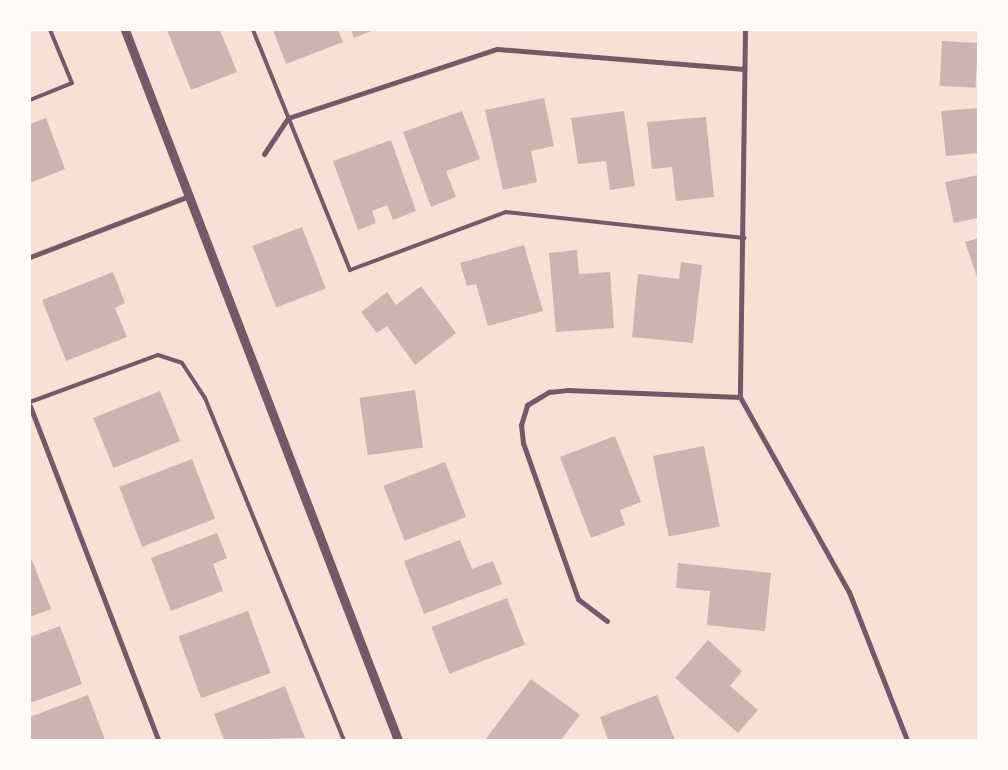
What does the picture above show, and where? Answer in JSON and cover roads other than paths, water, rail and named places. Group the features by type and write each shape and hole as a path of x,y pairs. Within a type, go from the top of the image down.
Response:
{"street":[{"path":"125,30 398,740"},
{"path":"745,30 745,238 740,397 849,592 907,740"},
{"path":"264,154 288,118 497,48 744,69"},
{"path":"30,257 189,196"},
{"path":"608,621 578,599 523,443 520,425 528,405 549,392 568,390 740,397"},
{"path":"30,406 158,740"}],"lane":[{"path":"30,100 72,83 50,30"},
{"path":"254,30 350,270 506,212 745,238"},
{"path":"30,402 158,355 182,363 205,398 344,740"}]}
